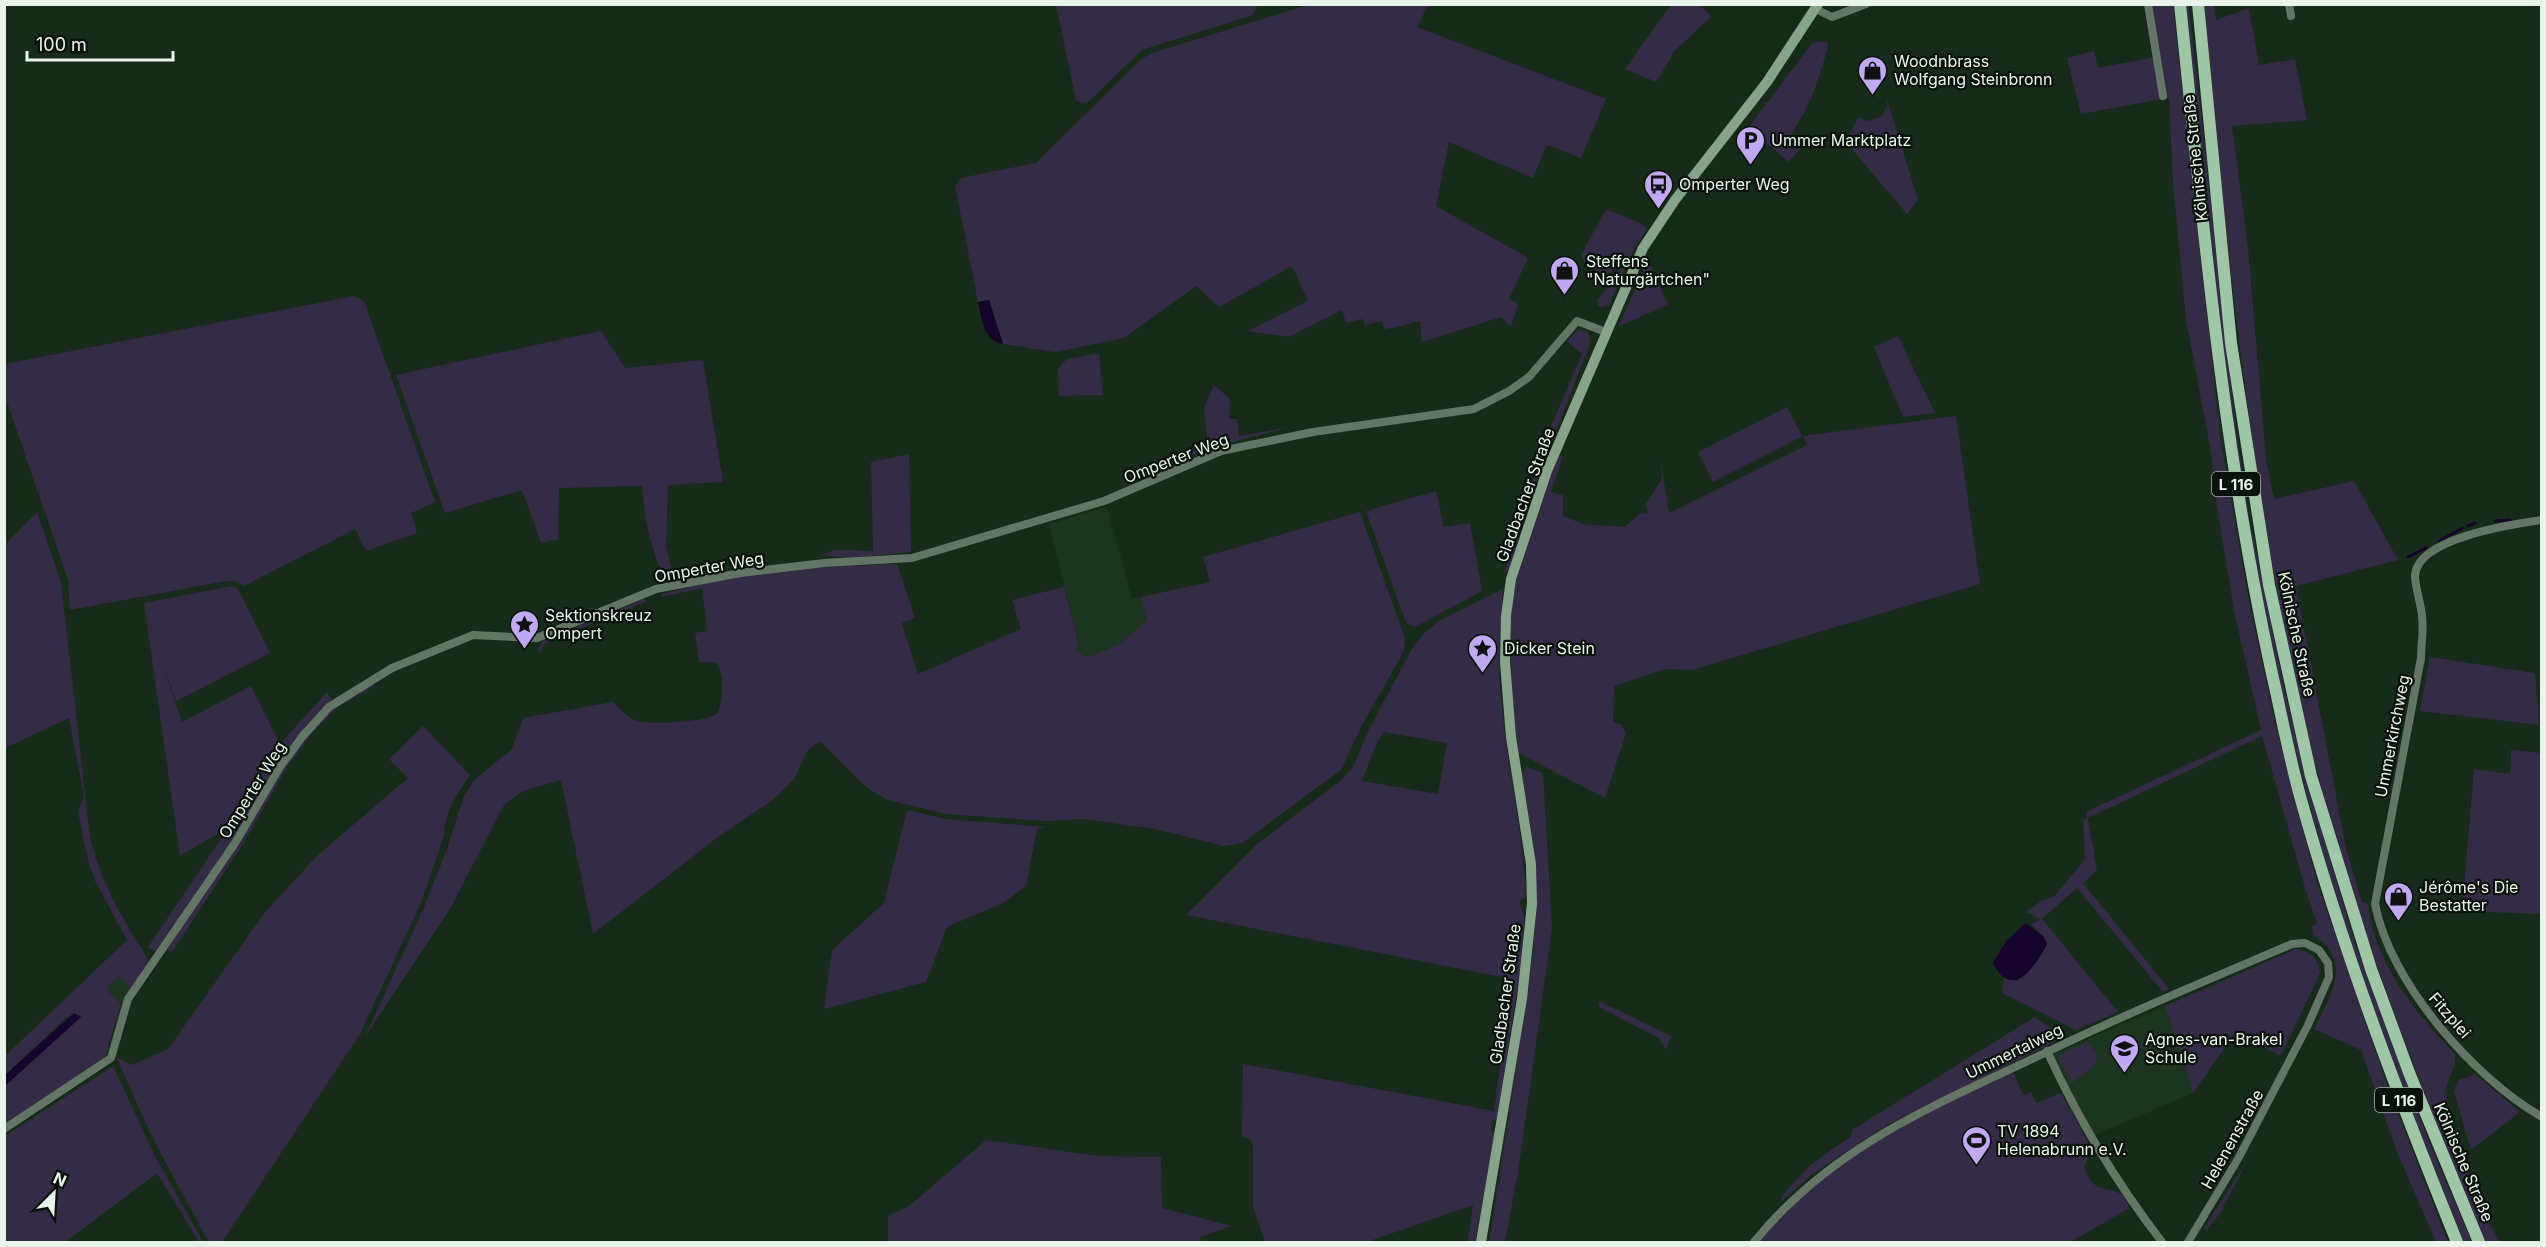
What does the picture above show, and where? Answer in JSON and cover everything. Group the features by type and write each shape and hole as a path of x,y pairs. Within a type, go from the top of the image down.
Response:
{"main road":[{"name":"Kölnische Straße","path":"2180,4 2228,441 2262,630 2299,794 2348,954 2394,1088 2457,1242"},
{"name":"Kölnische Straße","path":"2198,4 2231,343 2269,585 2311,776 2370,969 2410,1075 2480,1242"},
{"name":"Gladbacher Straße","path":"1481,1242 1522,999 1532,904 1531,864 1511,737 1505,662 1506,616 1511,579 1548,471 1642,248 1675,200 1767,82 1817,7"}],"street":[{"path":"1817,7 1832,17 1866,4"},
{"path":"2148,4 2163,96"},
{"path":"2289,4 2291,16"},
{"name":"Omperter Weg","path":"4,1129 111,1058 128,999 235,843 280,767 302,737 329,707 392,668 474,635 537,638 656,589 771,569 824,563 912,558 1104,501 1221,451 1313,432 1474,409 1509,391 1528,377 1577,321 1606,332"},
{"name":"Ummerkirchweg","path":"2375,904 2421,658 2423,619 2415,573 2424,558 2452,541 2487,529 2541,520"},
{"name":"Fitzplei","path":"2375,904 2379,926 2390,948 2414,993 2433,1018 2507,1092 2541,1117"},
{"name":"Ummertalweg","path":"1754,1242 1779,1211 1828,1167 1897,1124 2076,1036 2292,945 2305,943 2319,950"},
{"name":"Helenenstraße","path":"2188,1242 2238,1158 2308,1025 2329,976 2328,963 2319,950"},
{"path":"2047,1052 2085,1130 2128,1198 2162,1242"}],"shaded area":[{"path":"1258,4 1253,15 1142,50 1086,104 1076,101 1056,5"},
{"path":"1308,5 1428,5 1417,27 1606,99 1581,158 1547,145 1533,178 1449,142 1436,206 1528,258 1509,299 1518,304 1511,327 1501,317 1422,342 1420,321 1385,330 1382,321 1365,325 1363,319 1346,323 1342,310 1289,337 1247,331 1308,301 1292,266 1219,307 1196,286 1124,338 1055,352 1003,344 989,300 978,302 955,186 961,178 1036,163 1140,60 1152,53"},
{"path":"1671,5 1699,6 1711,17 1671,54 1672,56 1656,82 1625,69"},
{"path":"2150,5 2173,5 2220,435 2249,602 2276,727 2316,879 2389,1090 2448,1242 2436,1242 2397,1152 2361,1050 2314,1029 2332,991 2336,967 2333,956 2326,945 2313,935 2312,926 2317,923 2262,736 2088,818 2097,870 2083,883 2169,989 2163,992 2077,888 2042,919 2118,1012 2076,1030 2002,993 2004,977 2017,981 2038,960 2047,944 2044,937 2031,924 2041,919 2026,912 2041,901 2055,896 2085,859 2083,820 2087,818 2086,812 2261,730 2234,611 2217,507 2212,458 2186,320 2173,182 2169,98 2167,98"},
{"path":"2186,5 2189,5 2234,414 2249,517 2284,687 2305,773 2354,940 2428,1139 2472,1242 2464,1242 2457,1229 2370,1003 2318,835 2274,664 2248,532 2225,382"},
{"path":"2203,5 2214,5 2216,20 2249,8 2259,65 2295,59 2307,120 2232,126 2248,248 2266,459 2274,499 2354,481 2398,560 2296,586 2346,848 2362,902 2368,904 2378,946 2399,985 2411,1004 2455,1054 2455,1064 2445,1091 2454,1128 2479,1206 2500,1242 2486,1242 2483,1239 2402,1035 2358,911 2332,828 2310,743 2290,658 2259,486 2213,116"},
{"path":"1827,41 1828,47 1813,93 1790,136 1801,148 1789,162 1748,128 1813,42"},
{"path":"2094,51 2098,68 2155,57 2161,99 2081,114 2067,58"},
{"path":"1887,100 1918,200 1907,214 1845,141 1859,117 1867,121 1881,117 1887,106"},
{"path":"1606,209 1640,223 1647,229 1633,251 1609,305 1602,307 1598,306 1597,300 1616,278 1623,259 1606,277 1584,261 1581,255"},
{"path":"1649,262 1668,305 1619,326 1644,269"},
{"path":"354,296 364,301 435,502 411,513 417,533 366,551 355,529 244,586 233,581 226,581 70,610 68,580 5,396 5,364"},
{"path":"989,300 1003,344 996,342 987,334 982,322 978,302"},
{"path":"1578,330 1589,333 1590,344 1531,495 1510,568 1504,574 1542,448 1582,354 1567,341"},
{"path":"601,331 625,368 703,360 723,482 668,485 666,543 673,580 667,581 653,547 644,510 642,486 559,488 558,539 541,543 522,490 445,513 396,375"},
{"path":"1898,336 1935,413 1903,417 1874,347"},
{"path":"1099,353 1103,395 1059,396 1058,369 1067,359"},
{"path":"1214,385 1230,399 1229,419 1237,419 1239,436 1291,427 1209,448 1159,469 1156,461 1208,444 1204,407"},
{"path":"1787,407 1802,436 1956,416 1980,584 1692,670 1665,669 1614,686 1613,722 1622,725 1626,733 1605,798 1518,753 1511,664 1514,590 1530,531 1559,455 1563,457 1551,492 1563,495 1563,516 1583,524 1624,527 1641,513 1648,514 1645,505 1662,479 1661,462 1669,513 1807,445 1803,436 1713,482 1698,452"},
{"path":"909,454 911,552 850,558 821,555 834,550 873,551 871,462"},
{"path":"1436,491 1444,527 1470,523 1482,591 1415,627 1406,623 1366,511"},
{"path":"1107,507 1132,598 1141,597 1147,620 1121,643 1089,657 1079,653 1076,648 1079,644 1049,524"},
{"path":"37,512 61,582 90,838 101,873 122,917 150,962 131,989 119,976 106,989 121,1004 105,1057 84,1075 5,1125 5,1086 81,1017 80,1015 67,1017 5,1075 5,1056 127,940 95,881 88,860 78,812 84,797 69,718 5,748 5,545"},
{"path":"1360,512 1405,638 1404,651 1362,725 1341,770 1242,843 1224,846 1155,829 1084,819 1046,821 946,814 888,800 867,788 820,741 807,751 794,779 774,799 718,837 593,934 561,780 523,791 504,805 450,909 365,1037 425,905 446,852 464,796 474,780 512,749 523,718 613,702 628,716 641,722 690,721 718,713 722,694 721,674 716,663 699,662 695,633 707,631 702,588 662,597 661,594 740,576 822,567 897,564 915,618 902,623 918,674 1021,629 1012,600 1064,587 1079,645 1076,648 1079,653 1089,657 1121,643 1147,620 1141,597 1210,582 1203,557"},
{"path":"233,586 238,589 270,653 176,701 162,662 182,722 251,686 280,744 327,692 332,700 288,751 157,953 148,947 229,827 180,856 144,603"},
{"path":"1503,589 1499,671 1507,749 1522,848 1526,898 1521,899 1520,903 1524,919 1521,965 1497,1119 1492,1120 1491,1130 1495,1134 1475,1242 1468,1242 1473,1205 1367,1242 1265,1242 1253,1207 1253,1146 1251,1140 1242,1136 1243,1064 1494,1111 1512,979 1186,915 1256,845 1340,781 1353,767 1369,729 1413,647 1425,632 1440,620","holes":["1384,732 1447,743 1438,794 1362,781 1375,747"]},
{"path":"644,599 647,601 545,643 540,652 537,651 543,641"},
{"path":"2430,657 2535,673 2539,725 2420,711"},
{"path":"372,683 374,686 338,707 313,732 287,767 241,847 172,952 166,948 238,845 281,771 306,735 336,705"},
{"path":"423,726 470,775 456,796 446,819 444,835 421,903 360,1034 222,1242 212,1242 207,1239 154,1141 116,1057 131,1065 168,1049 266,911 317,856 408,778 389,759"},
{"path":"2511,750 2541,753 2541,914 2462,911 2474,769 2510,774"},
{"path":"1527,767 1543,773 1552,928 1518,1173 1505,1242 1489,1242 1530,979 1536,917 1535,856 1522,773"},
{"path":"907,810 945,819 1046,827 1037,829 1026,886 1005,902 947,927 926,982 824,1009 832,950 884,903"},
{"path":"2026,923 2044,937 2047,944 2030,970 2016,980 2008,980 2000,974 1993,963 2006,941"},
{"path":"2296,949 2313,956 2318,963 2320,973 2281,1056 2235,1033 2193,1093 2165,1006"},
{"path":"119,976 131,989 121,1004 106,989"},
{"path":"1599,1001 1671,1036 1666,1050 1659,1038 1599,1007"},
{"name":"Agnes-van-Brakel Schule","path":"2165,1006 2193,1093 2093,1136 2053,1054"},
{"path":"74,1013 81,1017 5,1086 5,1075"},
{"path":"2035,1017 2053,1030 2056,1039 2053,1043 1887,1125 1811,1175 1781,1202 1782,1196 1810,1165 1851,1136 1852,1130"},
{"path":"2087,1042 2098,1056 2092,1068 2072,1083 2057,1056"},
{"path":"113,1066 156,1158 203,1242 199,1242 157,1173 65,1242 5,1242 5,1136"},
{"name":"TV 1894 Helenabrunn e.V.","path":"2013,1071 2023,1095 2031,1092 2036,1103 2061,1093 2092,1150 2084,1166 2088,1176 2096,1186 2122,1195 2130,1208 2070,1242 1758,1242 1811,1188 1852,1157 1919,1117"},
{"path":"2475,1074 2520,1112 2471,1150 2454,1091 2459,1080"},
{"path":"986,1140 1098,1156 1161,1157 1162,1208 1232,1226 1200,1237 1201,1242 888,1242 888,1216 909,1206"},
{"path":"2247,1161 2221,1212 2206,1231 2204,1228"}],"waterway":[{"path":"2495,521 2510,520"},
{"path":"2468,526 2475,523"},
{"path":"2439,541 2463,528"},
{"path":"2408,557 2426,548"}],"place":[{"name":"Woodnbrass Wolfgang Steinbronn","path":"1873,96"},
{"name":"Ummer Marktplatz","path":"1750,166"},
{"name":"Omperter Weg","path":"1658,210"},
{"name":"Steffens \"Naturgärtchen\"","path":"1565,296"},
{"name":"Sektionskreuz Ompert","path":"524,650"},
{"name":"Dicker Stein","path":"1483,674"},
{"name":"Jérôme's Die Bestatter","path":"2398,922"},
{"name":"Agnes-van-Brakel Schule","path":"2124,1074"},
{"name":"TV 1894 Helenabrunn e.V.","path":"1976,1166"}]}
